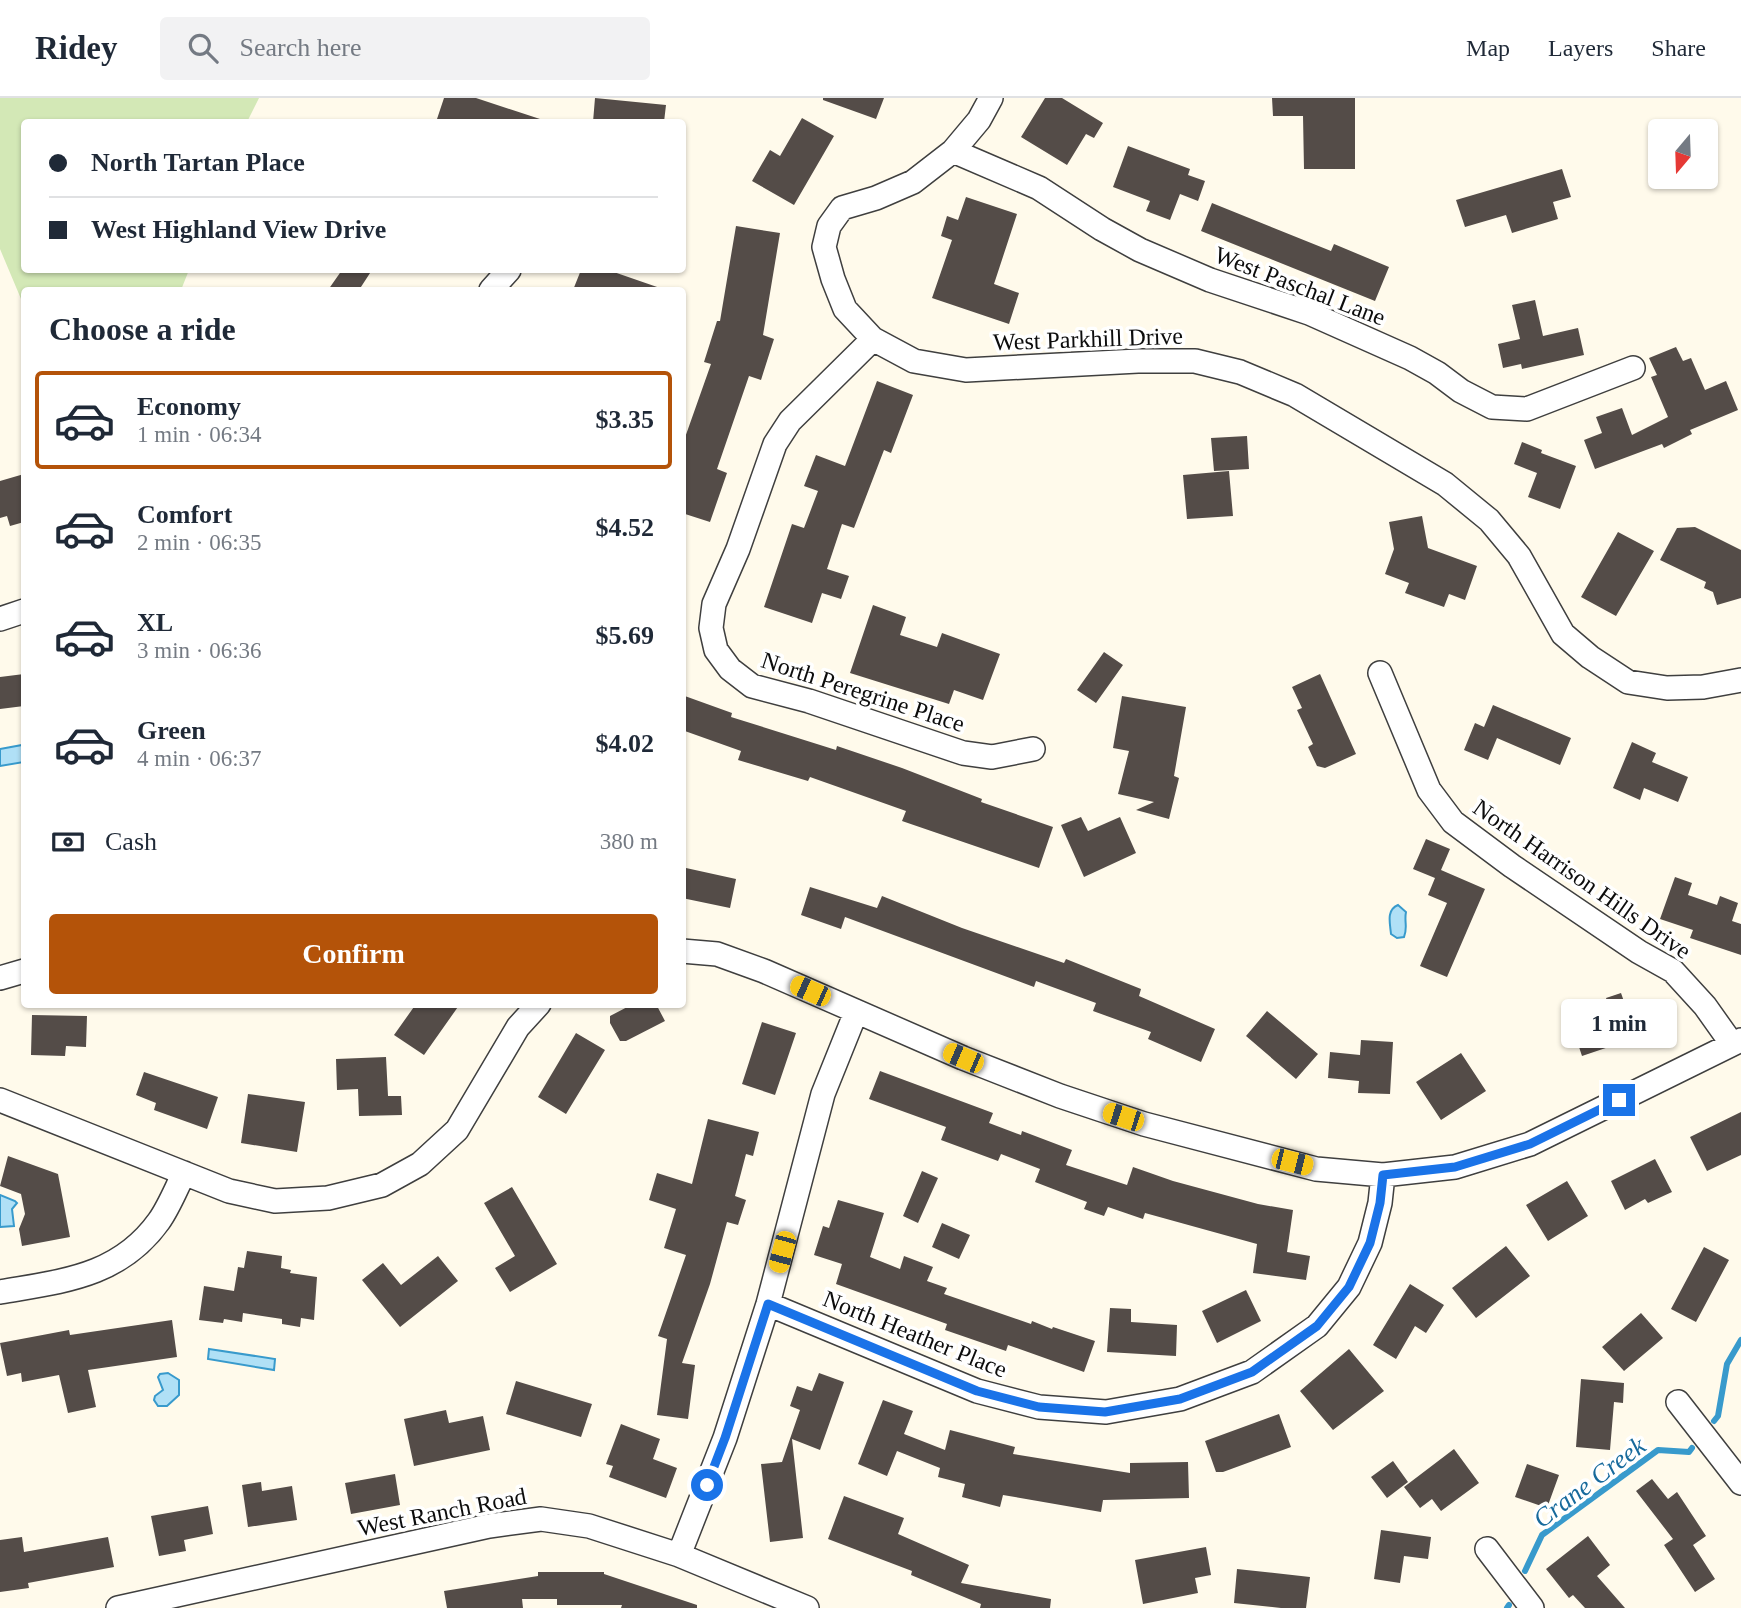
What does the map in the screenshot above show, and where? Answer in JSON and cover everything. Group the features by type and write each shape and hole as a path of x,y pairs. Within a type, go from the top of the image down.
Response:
{"street":[{"name":"West Parkhill Drive","path":"991,98 979,120 953,151 913,182 876,198 842,208 829,226 824,247 833,279 845,309 873,339 914,361 966,370 1138,361 1195,361 1240,372 1295,395 1445,484 1489,520 1519,556 1563,634 1590,657 1628,682 1667,688 1703,687 1741,680"},
{"name":"West Paschal Lane","path":"953,151 1039,188 1140,250 1210,280 1309,313 1410,358 1461,391 1492,407 1527,409 1633,368"},
{"path":"494,287 506,273"},
{"name":"North Peregrine Place","path":"873,339 790,421 775,444 738,550 714,604 711,628 716,650 730,669 752,685 809,701 962,753 992,757 1033,749"},
{"path":"0,620 21,612"},
{"name":"North Harrison Hills Drive","path":"1381,673 1429,790 1452,822 1523,874 1639,952 1673,971 1736,1042"},
{"path":"686,951 717,954 764,971 1060,1096 1144,1124 1316,1169 1383,1175 1455,1167 1530,1144 1736,1042"},
{"path":"0,978 21,972"},
{"path":"0,1100 229,1191 275,1201 328,1198 382,1185 420,1164 457,1130 519,1027 535,1008"},
{"path":"679,1555 725,1438 768,1304 823,1094 856,1012"},
{"path":"0,1292 66,1280 106,1268 141,1244 161,1220 184,1173"},
{"name":"North Heather Place","path":"768,1304 977,1391 1039,1407 1105,1412 1180,1399 1252,1372 1317,1326 1349,1287 1370,1243 1380,1203 1383,1175"},
{"path":"1678,1402 1741,1483"},
{"name":"West Ranch Road","path":"118,1608 489,1526 541,1520 589,1526 679,1555 807,1608"},
{"path":"1487,1549 1532,1608"}],"green space":[{"path":"0,98 259,98 248,119 21,119 21,273 188,273 182,287 21,287 21,299 0,249"}],"water":[{"path":"21,745 21,762 0,766 0,749"},
{"path":"1398,905 1406,912 1406,928 1404,937 1397,938 1391,934 1390,917 1394,907"},
{"path":"0,1195 17,1203 12,1209 14,1226 0,1227"},
{"path":"209,1349 275,1359 274,1370 208,1359"},
{"path":"168,1373 179,1380 179,1395 167,1406 158,1406 154,1400 155,1396 163,1390 158,1377"}],"building":[{"path":"444,98 476,98 540,119 437,119"},
{"path":"595,98 666,105 664,119 593,119"},
{"path":"823,98 884,98 876,119"},
{"path":"1045,98 1062,98 1103,123 1094,138 1086,134 1067,165 1021,137"},
{"path":"1272,98 1355,98 1355,169 1304,169 1303,116 1273,116"},
{"path":"802,118 834,136 794,205 752,181 770,150 780,156"},
{"path":"1128,146 1190,169 1188,175 1205,181 1198,201 1180,194 1170,220 1146,211 1150,201 1113,187"},
{"path":"1562,169 1571,197 1553,202 1558,219 1512,233 1506,215 1465,227 1456,200"},
{"path":"966,197 1017,214 994,284 1019,293 1009,324 932,298 952,240 941,236 947,216 958,220"},
{"path":"1212,203 1331,251 1334,244 1389,267 1375,301 1201,231"},
{"path":"736,226 780,233 763,335 774,339 761,380 749,376 717,469 727,473 710,522 686,514 686,435 711,364 704,362 717,321 720,321"},
{"path":"340,273 370,273 361,287 330,287"},
{"path":"580,273 617,273 657,287 574,287"},
{"path":"1535,300 1543,336 1578,328 1584,355 1522,369 1521,364 1503,368 1498,344 1520,339 1512,305"},
{"path":"1676,347 1683,361 1691,358 1705,390 1726,381 1738,410 1690,430 1692,434 1664,448 1662,444 1595,469 1584,440 1602,433 1596,417 1622,408 1632,435 1668,417 1651,377 1657,375 1649,358"},
{"path":"877,381 913,395 891,453 884,450 854,528 842,524 827,569 849,576 841,599 822,593 812,623 764,607 792,524 804,528 818,491 804,486 816,455 845,466"},
{"path":"1247,436 1249,469 1214,471 1211,438"},
{"path":"1522,442 1542,450 1541,453 1576,466 1560,509 1528,497 1537,473 1514,464"},
{"path":"1229,471 1233,516 1187,519 1183,475"},
{"path":"21,475 21,523 10,526 7,516 0,518 0,481"},
{"path":"1422,516 1428,548 1477,566 1465,600 1449,594 1444,607 1405,593 1409,583 1385,574 1394,549 1389,522"},
{"path":"1695,527 1741,550 1741,598 1717,605 1713,592 1704,588 1706,582 1660,560 1677,528"},
{"path":"1618,532 1654,551 1616,616 1581,597"},
{"path":"873,605 906,617 900,635 937,647 942,633 1000,654 983,700 954,690 949,704 850,673"},
{"path":"1104,652 1123,665 1096,703 1077,690"},
{"path":"21,674 21,706 0,709 0,677"},
{"path":"1320,674 1356,754 1325,768 1317,766 1308,747 1313,744 1297,710 1302,708 1292,687"},
{"path":"686,696 732,713 731,717 836,750 837,746 902,768 982,799 981,802 1053,827 1039,868 902,821 906,811 810,777 808,781 738,760 741,751 686,731"},
{"path":"1122,696 1186,707 1174,776 1179,778 1169,819 1136,810 1154,802 1118,794 1129,751 1113,748"},
{"path":"1493,705 1571,738 1560,765 1497,738 1488,760 1464,750 1475,723 1484,727"},
{"path":"1632,742 1656,753 1652,762 1688,777 1678,802 1644,788 1640,800 1613,788"},
{"path":"1081,817 1088,831 1120,817 1136,853 1084,877 1061,825"},
{"path":"1426,839 1450,849 1441,870 1485,889 1447,977 1420,966 1447,903 1428,895 1435,878 1413,869"},
{"path":"686,868 736,879 730,908 686,899"},
{"path":"1675,877 1692,883 1688,895 1717,905 1720,896 1738,903 1732,921 1741,924 1741,955 1690,938 1693,930 1660,919"},
{"path":"810,887 877,908 882,896 962,928 1064,963 1066,959 1141,989 1139,996 1215,1029 1201,1062 1148,1039 1151,1032 1093,1011 1096,1003 1036,981 1034,987 845,917 841,929 801,915"},
{"path":"1621,993 1627,1010 1659,1000 1668,1027 1582,1056 1573,1029 1584,1025 1581,1017 1609,1007 1606,998"},
{"path":"413,1008 457,1008 424,1055 394,1035"},
{"path":"625,1008 658,1008 665,1021 626,1041 620,1041 610,1023 610,1016"},
{"path":"1267,1011 1318,1054 1296,1079 1246,1036"},
{"path":"32,1015 87,1016 86,1047 66,1046 65,1056 31,1055"},
{"path":"762,1022 796,1033 775,1095 742,1084"},
{"path":"576,1033 605,1050 566,1114 538,1097"},
{"path":"1361,1040 1393,1042 1390,1094 1358,1093 1359,1081 1328,1078 1330,1052 1360,1055"},
{"path":"1461,1053 1486,1091 1441,1120 1416,1082"},
{"path":"386,1057 388,1096 401,1096 402,1115 359,1116 358,1089 337,1090 336,1059"},
{"path":"880,1071 993,1113 989,1123 1021,1135 1022,1131 1072,1150 1066,1165 1127,1185 1133,1167 1258,1204 1293,1210 1287,1252 1310,1256 1306,1280 1253,1273 1257,1244 1145,1213 1143,1219 1108,1207 1104,1216 1084,1209 1087,1202 1035,1182 1040,1169 1001,1154 998,1161 941,1140 946,1127 869,1099"},
{"path":"144,1072 218,1097 207,1129 154,1110 156,1103 136,1095"},
{"path":"248,1094 305,1102 297,1152 241,1143"},
{"path":"1741,1112 1741,1155 1707,1171 1690,1137"},
{"path":"708,1119 759,1132 753,1156 746,1154 735,1196 746,1200 738,1225 727,1222 710,1284 682,1363 695,1365 688,1419 657,1415 667,1339 658,1336 686,1255 664,1248 676,1209 649,1200 657,1173 692,1184"},
{"path":"8,1156 58,1174 70,1237 22,1246 19,1229 25,1214 21,1194 0,1186"},
{"path":"1655,1159 1672,1192 1648,1203 1645,1199 1625,1210 1611,1181"},
{"path":"922,1171 938,1178 918,1223 903,1216"},
{"path":"1567,1181 1588,1216 1548,1241 1526,1205"},
{"path":"512,1187 557,1264 510,1292 495,1268 515,1256 484,1203"},
{"path":"838,1200 884,1213 870,1257 900,1269 904,1256 933,1267 927,1281 947,1288 944,1294 1031,1324 1032,1321 1095,1341 1084,1372 1008,1345 1006,1351 945,1330 947,1324 836,1284 842,1264 814,1255 823,1226 829,1228"},
{"path":"942,1223 970,1235 959,1259 932,1247"},
{"path":"1506,1246 1530,1276 1476,1318 1452,1288"},
{"path":"1704,1247 1729,1260 1696,1322 1671,1309"},
{"path":"247,1251 282,1256 281,1268 291,1270 290,1273 317,1277 314,1320 301,1318 300,1327 282,1324 282,1319 243,1313 242,1322 224,1319 223,1323 199,1320 204,1286 234,1291 238,1267 244,1268"},
{"path":"438,1256 458,1281 400,1327 362,1280 383,1263 401,1285"},
{"path":"1410,1284 1444,1305 1426,1333 1415,1326 1396,1359 1373,1345"},
{"path":"1246,1290 1261,1321 1217,1343 1202,1311"},
{"path":"1110,1308 1131,1309 1131,1322 1177,1325 1176,1356 1107,1352"},
{"path":"1641,1313 1663,1338 1624,1371 1602,1347"},
{"path":"172,1320 177,1357 88,1370 96,1407 68,1413 59,1375 22,1382 21,1373 7,1376 0,1343 69,1330 70,1335"},
{"path":"1349,1349 1384,1391 1333,1430 1300,1391"},
{"path":"819,1373 844,1382 820,1450 792,1439 803,1538 770,1542 761,1464 782,1462 800,1410 790,1406 797,1386 812,1391"},
{"path":"1581,1379 1624,1383 1623,1403 1614,1402 1610,1450 1576,1447"},
{"path":"516,1381 592,1404 581,1437 506,1414"},
{"path":"883,1400 913,1411 904,1434 945,1450 950,1430 1015,1447 1013,1454 1130,1473 1130,1463 1188,1462 1189,1498 1103,1500 1101,1512 1003,1495 1000,1507 962,1497 965,1484 938,1477 940,1468 897,1451 887,1476 858,1464"},
{"path":"446,1410 449,1423 483,1416 490,1450 414,1466 404,1419"},
{"path":"1279,1414 1291,1447 1223,1472 1216,1472 1205,1441"},
{"path":"621,1424 660,1439 653,1459 677,1468 666,1498 609,1477 613,1466 606,1464"},
{"path":"1454,1449 1479,1483 1441,1511 1432,1499 1420,1508 1404,1487"},
{"path":"1393,1461 1408,1482 1387,1498 1371,1477"},
{"path":"1527,1464 1559,1475 1547,1508 1515,1497"},
{"path":"395,1474 400,1505 351,1514 345,1483"},
{"path":"1652,1479 1668,1499 1677,1492 1706,1536 1693,1545 1715,1579 1695,1592 1664,1545 1673,1539 1636,1491"},
{"path":"261,1482 262,1491 292,1486 297,1520 248,1527 242,1485"},
{"path":"844,1496 904,1518 898,1534 969,1565 961,1583 1051,1599 1050,1608 980,1608 981,1604 911,1575 912,1571 828,1539"},
{"path":"208,1506 213,1534 184,1540 186,1551 159,1556 151,1516"},
{"path":"1381,1530 1431,1537 1428,1559 1404,1556 1400,1583 1374,1579"},
{"path":"1588,1536 1610,1565 1597,1576 1625,1608 1585,1608 1573,1595 1569,1598 1546,1569"},
{"path":"22,1537 24,1552 108,1537 114,1567 28,1583 29,1588 0,1592 0,1540"},
{"path":"1206,1547 1211,1575 1195,1578 1198,1593 1143,1604 1135,1560"},
{"path":"1237,1569 1310,1577 1306,1608 1234,1603"},
{"path":"538,1572 604,1572 697,1605 697,1608 557,1605 557,1599 522,1599 523,1608 447,1608 444,1591 538,1576"}],"waterway":[{"name":"Crane Creek","path":"1714,1421 1718,1416 1727,1364 1741,1340"},
{"name":"Crane Creek","path":"1525,1571 1542,1535 1658,1450 1689,1452 1692,1448"}],"route":[{"path":"707,1485 768,1304 977,1391 1039,1407 1105,1412 1180,1399 1252,1372 1317,1326 1349,1287 1370,1243 1380,1203 1383,1175 1455,1167 1530,1144 1619,1100"}]}
